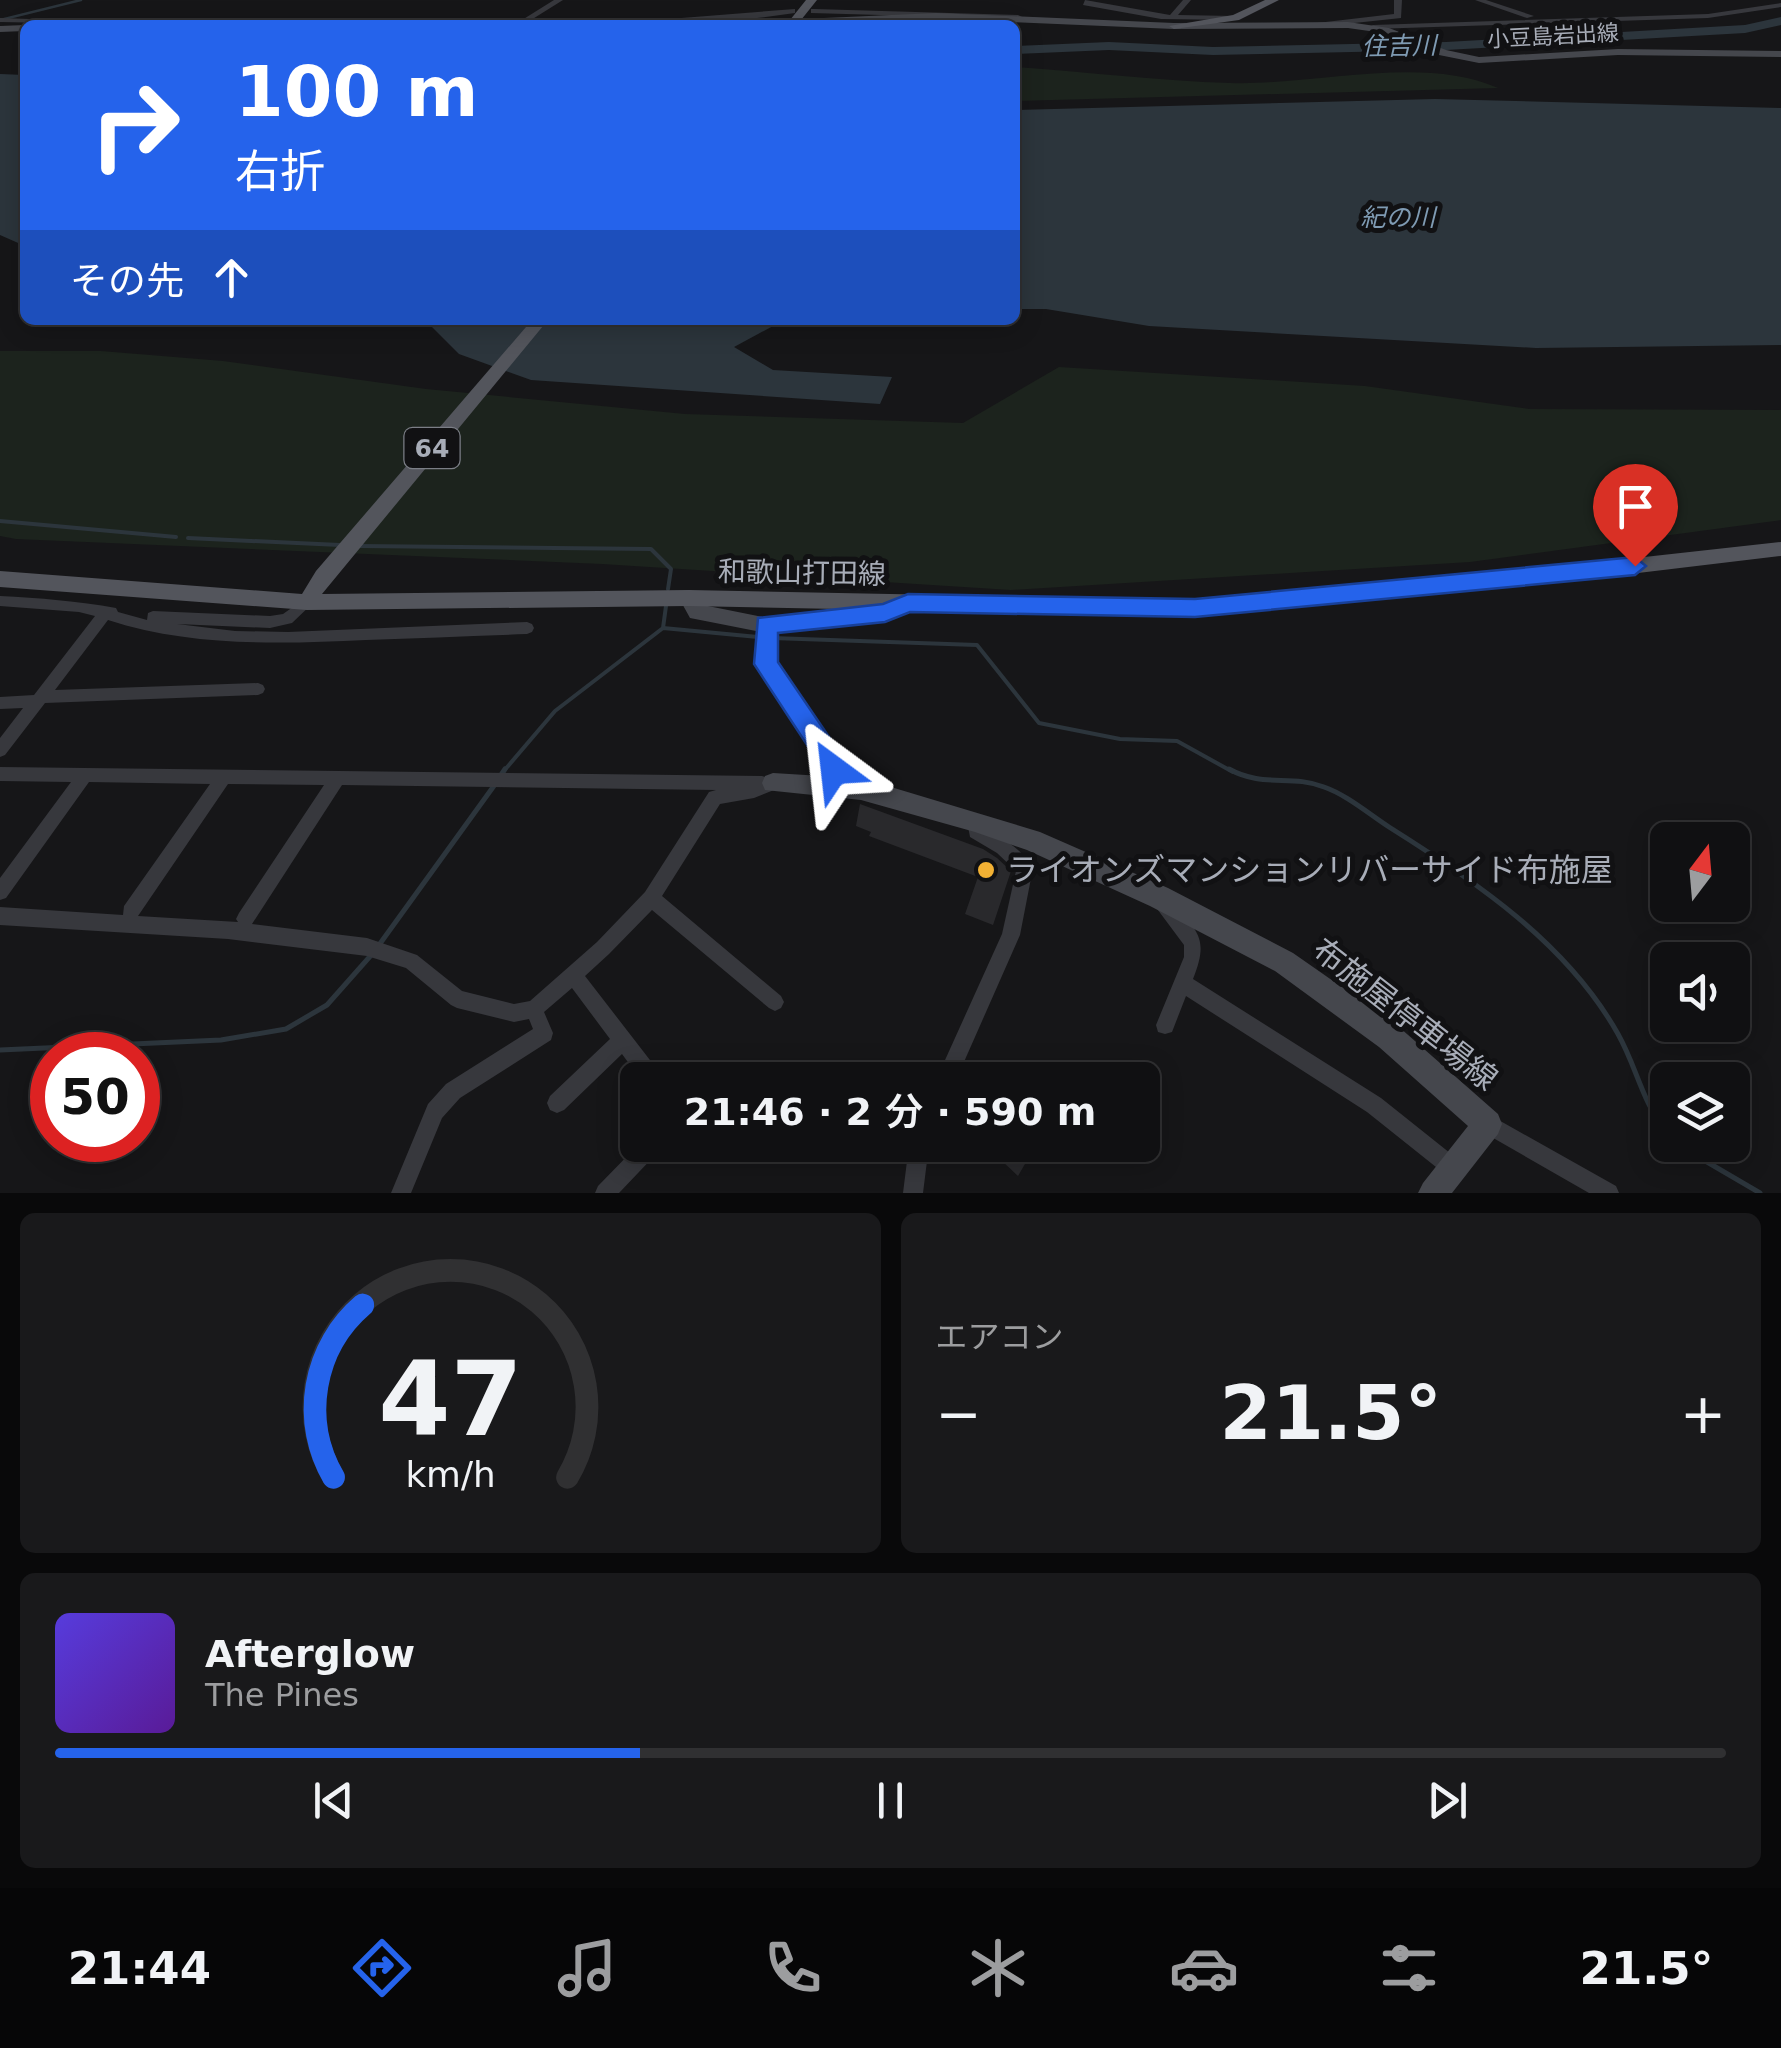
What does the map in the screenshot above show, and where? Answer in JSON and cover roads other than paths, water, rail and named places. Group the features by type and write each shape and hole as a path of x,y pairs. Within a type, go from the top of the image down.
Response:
{"main road":[{"path":"1173,21 1234,18 1274,0"},
{"name":"小豆島岩出線","path":"762,20 802,13 1379,29 1463,58 1495,60 1636,52 1781,54"},
{"name":"64","path":"308,602 323,576 536,325"},
{"name":"和歌山打田線","path":"0,579 308,602 689,598 1195,608 1504,580 1781,549"},
{"path":"689,598 697,612 767,635 766,664 831,759 834,784"},
{"name":"布施屋停車場線","path":"773,783 834,784 1032,840 1159,897 1284,962 1389,1037 1488,1124 1433,1193"}],"street":[{"path":"526,20 559,0"},
{"path":"1090,0 1086,3 1173,21 1187,0"},
{"path":"1316,26 1398,16 1398,0"},
{"path":"1479,0 1519,14 1567,22"},
{"path":"1379,29 1708,16 1781,5"},
{"path":"688,20 802,13 1018,17"},
{"path":"734,20 773,14"},
{"path":"0,601 168,618 270,622 287,618 308,602"},
{"path":"767,635 885,613 908,603"},
{"path":"106,612 137,624 236,637 527,628"},
{"path":"0,750 106,612"},
{"path":"0,703 258,689"},
{"path":"0,774 773,783"},
{"path":"0,892 86,774"},
{"path":"130,912 224,776"},
{"path":"244,920 337,778"},
{"path":"0,916 228,930 367,947 411,961 456,999 514,1013 534,1009 651,898 715,796 754,791 773,783"},
{"path":"954,1062 1011,936 1025,868 1004,847 976,832 975,822"},
{"path":"1159,897 1164,911 1193,942 1193,957 1165,1026"},
{"path":"651,898 775,1002"},
{"path":"572,975 639,1062"},
{"path":"1182,983 1374,1105 1453,1168"},
{"path":"401,1193 435,1111 453,1092 544,1032 534,1009"},
{"path":"557,1103 622,1040"},
{"path":"1488,1124 1608,1193"},
{"path":"605,1193 635,1162"},
{"path":"912,1193 917,1162"}],"water":[{"path":"0,74 20,75 20,244 0,235"},
{"name":"紀の川","path":"1435,99 1781,108 1781,345 1536,348 1149,326 1046,309 1020,309 1020,110"},
{"path":"430,325 775,325 734,347 773,370 892,377 880,404 531,380 459,354"}],"waterway":[{"path":"0,20 81,0"},
{"name":"住吉川","path":"1020,50 1446,46 1745,29 1781,21"},
{"path":"0,521 176,537"},
{"path":"188,538 340,545"},
{"path":"359,546 651,549 671,569 668,589"},
{"path":"663,628 666,606"},
{"path":"503,772 555,711 663,628"},
{"path":"663,628 758,637"},
{"path":"772,638 977,645 1039,723 1120,739 1177,741 1233,772"},
{"path":"1229,769 1265,780 1312,783 1341,795 1486,892 1546,943 1597,1001 1625,1047 1650,1107"},
{"path":"379,945 496,783"},
{"path":"0,1050 221,1040 286,1029 327,1005 373,953"},
{"path":"1707,1162 1760,1193"}],"place":[{"name":"ライオンズマンションリバーサイド布施屋","path":"986,870"}]}
